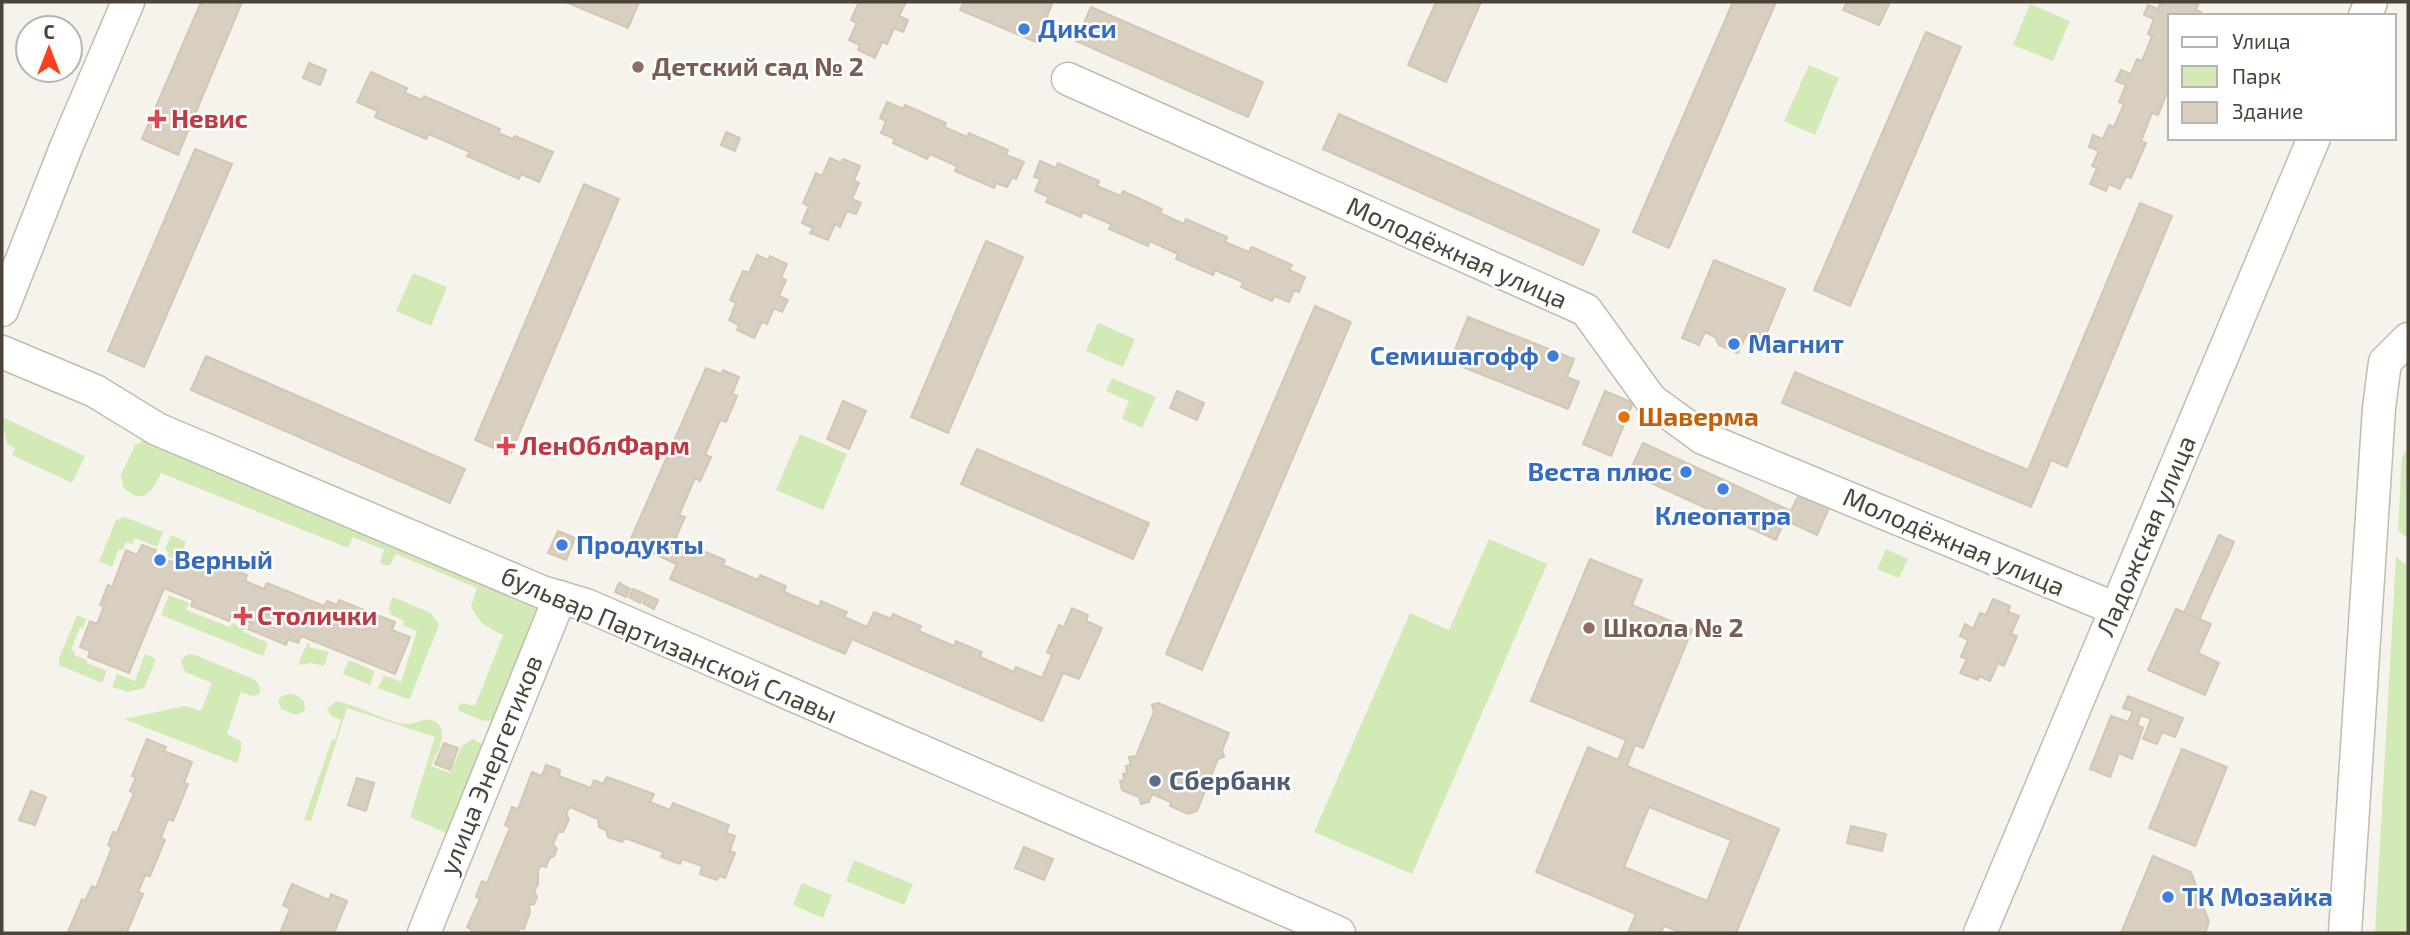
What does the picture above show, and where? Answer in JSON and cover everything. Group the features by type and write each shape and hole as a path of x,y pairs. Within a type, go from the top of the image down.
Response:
{"street":[{"path":"2,310 67,145 128,2"},
{"name":"Молодёжная улица","path":"1068,79 1586,310 1651,400 1703,438 2116,610"},
{"name":"Ладожская улица","path":"1980,933 2313,140"},
{"path":"2345,933 2379,408 2385,362 2408,339"},
{"name":"бульвар Партизанской Славы","path":"2,352 95,391 157,429 541,592 586,605 1339,933"},
{"name":"улица Энергетиков","path":"424,933 560,597"}],"green space":[{"path":"2030,4 2070,21 2053,61 2013,45"},
{"path":"1809,65 1839,78 1815,135 1784,121"},
{"path":"413,273 447,287 431,326 396,311"},
{"path":"1098,323 1135,339 1123,367 1086,351"},
{"path":"1112,378 1156,397 1142,428 1122,419 1129,401 1106,391"},
{"path":"2,417 85,456 72,483 12,455 15,448 7,444"},
{"path":"800,434 847,454 823,510 776,490"},
{"path":"145,440 538,607 539,614 495,720 484,721 459,711 458,708 461,703 475,706 503,635 484,624 474,612 471,606 477,588 396,554 390,565 383,565 380,562 384,550 353,537 348,548 161,473 151,491 142,496 130,493 123,487 121,475 135,445"},
{"path":"2408,447 2408,539 2398,530 2402,457"},
{"path":"125,517 163,532 157,547 135,538 132,544 126,542 122,550 119,549 112,567 99,561 116,520"},
{"path":"171,535 186,542 179,561 167,556 169,552 165,550"},
{"path":"1489,539 1547,564 1412,874 1314,832 1410,613 1449,630"},
{"path":"1886,549 1908,559 1899,578 1877,569"},
{"path":"2396,557 2408,566 2408,933 2375,933"},
{"path":"169,595 189,603 186,610 230,627 232,623 245,628 243,632 268,643 263,656 161,615"},
{"path":"393,597 431,613 439,625 410,698 407,699 378,688 384,675 401,682 417,631 402,625 404,621 390,614 388,609"},
{"path":"77,615 86,619 71,650 75,652 74,655 87,660 87,663 107,671 102,683 59,665 59,658"},
{"path":"307,643 310,644 309,647 329,652 324,666 311,663 298,665"},
{"path":"145,654 156,659 144,688 128,692 112,687 117,674 135,681"},
{"path":"190,654 253,679 259,686 258,695 241,692 227,734 241,741 237,763 124,719 185,706 201,711 212,683 185,672 181,661"},
{"path":"349,660 375,671 370,685 343,674"},
{"path":"290,694 297,695 304,702 305,711 296,715 281,709 278,700"},
{"path":"336,701 402,723 428,720 436,722 441,729 442,740 431,766 450,773 462,746 473,739 483,745 448,834 410,817 435,737 347,708 311,821 304,820 341,720 331,716 327,709"},
{"path":"854,860 913,884 904,905 846,881"},
{"path":"802,883 832,895 823,918 793,905"}],"building":[{"path":"201,2 242,2 178,155 142,139"},
{"path":"566,2 639,2 628,28"},
{"path":"859,2 906,2 899,16 908,20 903,32 894,28 887,44 882,42 875,58 858,50 860,45 849,40 857,23 851,20"},
{"path":"964,2 1053,2 1036,42 960,10"},
{"path":"1436,2 1481,2 1446,82 1408,65"},
{"path":"1733,2 1776,2 1669,248 1633,232"},
{"path":"1847,2 1890,2 1879,25 1843,10"},
{"path":"2161,2 2199,2 2196,10 2201,12 2168,14 2168,90 2158,115 2152,113 2141,141 2146,143 2131,178 2126,176 2120,189 2109,184 2106,191 2090,184 2097,168 2092,166 2099,151 2089,147 2093,135 2103,139 2109,125 2114,127 2124,104 2119,102 2126,85 2116,81 2121,70 2131,74 2137,59 2142,61 2152,36 2148,34 2154,19 2144,15 2148,5 2158,9"},
{"path":"1091,7 1263,82 1248,117 1076,41"},
{"path":"1926,32 1961,47 1850,306 1814,290"},
{"path":"309,63 326,70 320,85 303,78"},
{"path":"371,72 407,88 405,93 422,100 424,96 500,129 498,133 513,139 515,136 553,152 539,182 521,174 519,179 467,156 470,152 429,134 426,139 375,117 378,111 357,102"},
{"path":"887,102 903,109 905,105 946,123 944,127 967,137 969,133 1008,150 1006,155 1024,162 1016,179 1012,178 1007,187 996,183 994,188 955,171 957,166 930,154 927,159 893,143 895,139 881,133 886,121 880,118"},
{"path":"1339,114 1599,230 1583,265 1323,149"},
{"path":"726,132 740,138 735,151 721,145"},
{"path":"195,149 232,164 144,367 108,351"},
{"path":"830,158 841,163 843,159 860,166 854,180 859,183 852,199 861,203 856,214 847,211 840,227 835,224 828,240 810,233 813,228 802,223 809,206 803,203 816,173 822,176"},
{"path":"1040,161 1056,168 1058,163 1099,181 1097,186 1121,196 1123,191 1162,209 1160,213 1184,224 1186,219 1227,237 1225,242 1249,252 1252,247 1292,265 1289,270 1305,277 1299,292 1294,290 1289,302 1274,296 1272,301 1241,287 1243,282 1215,270 1213,275 1176,259 1178,254 1150,241 1148,246 1109,229 1111,224 1083,212 1081,217 1046,202 1049,197 1035,191 1040,179 1034,177"},
{"path":"584,184 619,199 510,455 475,440"},
{"path":"2140,203 2172,216 2067,467 2051,460 2031,507 1782,403 1795,372 2028,470"},
{"path":"986,241 1023,257 948,433 911,417"},
{"path":"757,255 768,260 770,256 787,264 781,278 786,280 779,296 788,300 782,312 774,308 767,324 762,322 754,338 737,330 739,325 729,320 736,303 730,300 743,271 749,273"},
{"path":"1714,260 1785,289 1763,342 1746,335 1738,353 1719,345 1715,337 1705,332 1699,345 1682,338"},
{"path":"1315,306 1351,322 1202,670 1166,654"},
{"path":"1468,317 1574,359 1567,377 1579,382 1568,409 1450,362"},
{"path":"206,356 465,469 450,503 191,390"},
{"path":"706,368 721,374 723,370 739,377 732,394 737,396 726,422 720,420 705,455 711,457 700,481 695,478 679,515 685,517 673,544 699,555 701,550 725,560 723,565 758,580 760,575 786,586 784,592 819,607 821,601 847,612 844,617 867,627 874,612 891,619 893,614 921,626 919,631 954,646 956,641 982,652 980,657 1014,672 1016,667 1042,678 1052,655 1047,652 1059,625 1064,627 1072,608 1088,615 1086,621 1102,628 1079,679 1063,673 1042,721 852,639 845,654 670,579 677,564 629,543"},
{"path":"1177,391 1204,403 1197,420 1170,408"},
{"path":"1605,391 1633,403 1611,456 1583,444"},
{"path":"843,401 866,411 849,449 827,439"},
{"path":"1643,443 1791,511 1800,492 1830,506 1817,535 1785,520 1776,540 1629,473"},
{"path":"977,449 1149,523 1133,559 961,484"},
{"name":"Продукты","path":"558,531 575,538 566,560 548,553"},
{"path":"2219,535 2234,542 2199,620 2184,613"},
{"path":"142,545 156,550 154,555 185,567 188,558 199,562 201,556 247,575 245,581 264,589 267,583 324,606 327,601 337,605 339,600 395,622 392,630 410,637 395,674 301,636 298,643 288,639 286,645 248,629 251,623 231,616 229,621 191,606 193,600 164,588 129,673 88,657 90,651 80,647 90,621 97,624 104,606 100,605 108,585 112,587 126,550 137,555"},
{"path":"1590,559 1642,580 1632,605 1692,630 1643,748 1635,745 1627,766 1779,829 1736,933 1682,933 1664,926 1661,933 1628,933 1636,914 1536,872 1588,747 1618,760 1626,740 1531,701","holes":["1649,807 1731,840 1707,901 1624,867"]},
{"path":"619,583 630,589 626,597 615,592"},
{"path":"633,589 645,594 640,603 629,597"},
{"path":"647,595 658,600 654,609 643,603"},
{"path":"1993,599 2010,606 2008,612 2019,616 2011,634 2017,636 2004,666 1998,663 1990,681 1979,676 1978,680 1960,673 1967,659 1961,657 1968,640 1960,636 1965,624 1973,629 1980,613 1986,615"},
{"path":"2176,609 2211,624 2198,653 2219,663 2205,695 2148,670"},
{"path":"2128,696 2183,718 2175,737 2162,732 2157,744 2143,739 2151,719 2141,715 2137,725 2143,728 2132,759 2119,753 2110,777 2090,769 2111,716 2128,722 2133,711 2123,708"},
{"path":"1158,703 1229,733 1222,750 1224,757 1218,759 1197,811 1188,814 1170,806 1171,802 1152,794 1149,802 1141,804 1139,797 1122,790 1120,781 1124,780 1123,774 1127,773 1126,766 1131,765 1129,757 1136,756 1154,712 1152,705"},
{"path":"147,739 166,747 164,751 192,762 184,783 188,784 173,821 168,819 161,838 165,840 150,876 145,875 138,892 143,894 127,932 122,929 121,933 68,932 82,899 85,901 92,886 96,888 112,847 108,845 113,832 117,833 134,793 130,791 136,777 132,776"},
{"path":"444,743 458,748 450,770 435,764"},
{"path":"2182,749 2227,767 2195,846 2149,828"},
{"path":"546,765 560,770 559,776 591,788 594,780 603,784 607,777 654,794 650,802 670,810 673,803 729,825 726,833 735,836 730,851 735,853 725,878 719,876 717,880 700,874 702,866 682,859 680,864 661,857 663,852 625,838 622,842 608,837 606,830 599,827 598,819 570,807 566,813 569,819 563,832 558,832 553,844 557,849 554,856 549,859 546,867 540,866 538,871 538,884 534,891 537,897 534,904 529,905 530,912 524,929 520,928 518,933 470,933 472,930 467,927 480,899 476,897 482,881 487,883 510,828 505,825 512,807 518,809 532,772 542,776"},
{"path":"357,778 374,783 366,811 348,805"},
{"path":"31,791 46,797 35,825 19,820"},
{"path":"1851,826 1886,834 1882,851 1847,843"},
{"path":"1024,847 1053,859 1044,880 1015,868"},
{"name":"ТК Мозайка","path":"2153,856 2191,872 2209,922 2205,933 2121,933"},
{"path":"292,884 329,900 331,894 347,901 334,933 280,933 290,909 283,905"}],"place":[{"name":"Дикси","path":"1024,29"},
{"name":"Детский сад № 2","path":"638,67"},
{"name":"Невис","path":"157,119"},
{"name":"Магнит","path":"1734,344"},
{"name":"Семишагофф","path":"1553,356"},
{"name":"Шаверма","path":"1624,417"},
{"name":"ЛенОблФарм","path":"506,446"},
{"name":"Веста плюс","path":"1686,472"},
{"name":"Клеопатра","path":"1723,489"},
{"name":"Продукты","path":"562,545"},
{"name":"Верный","path":"160,560"},
{"name":"Столички","path":"243,616"},
{"name":"Школа № 2","path":"1589,628"},
{"name":"Сбербанк","path":"1155,781"},
{"name":"ТК Мозайка","path":"2168,897"}]}
